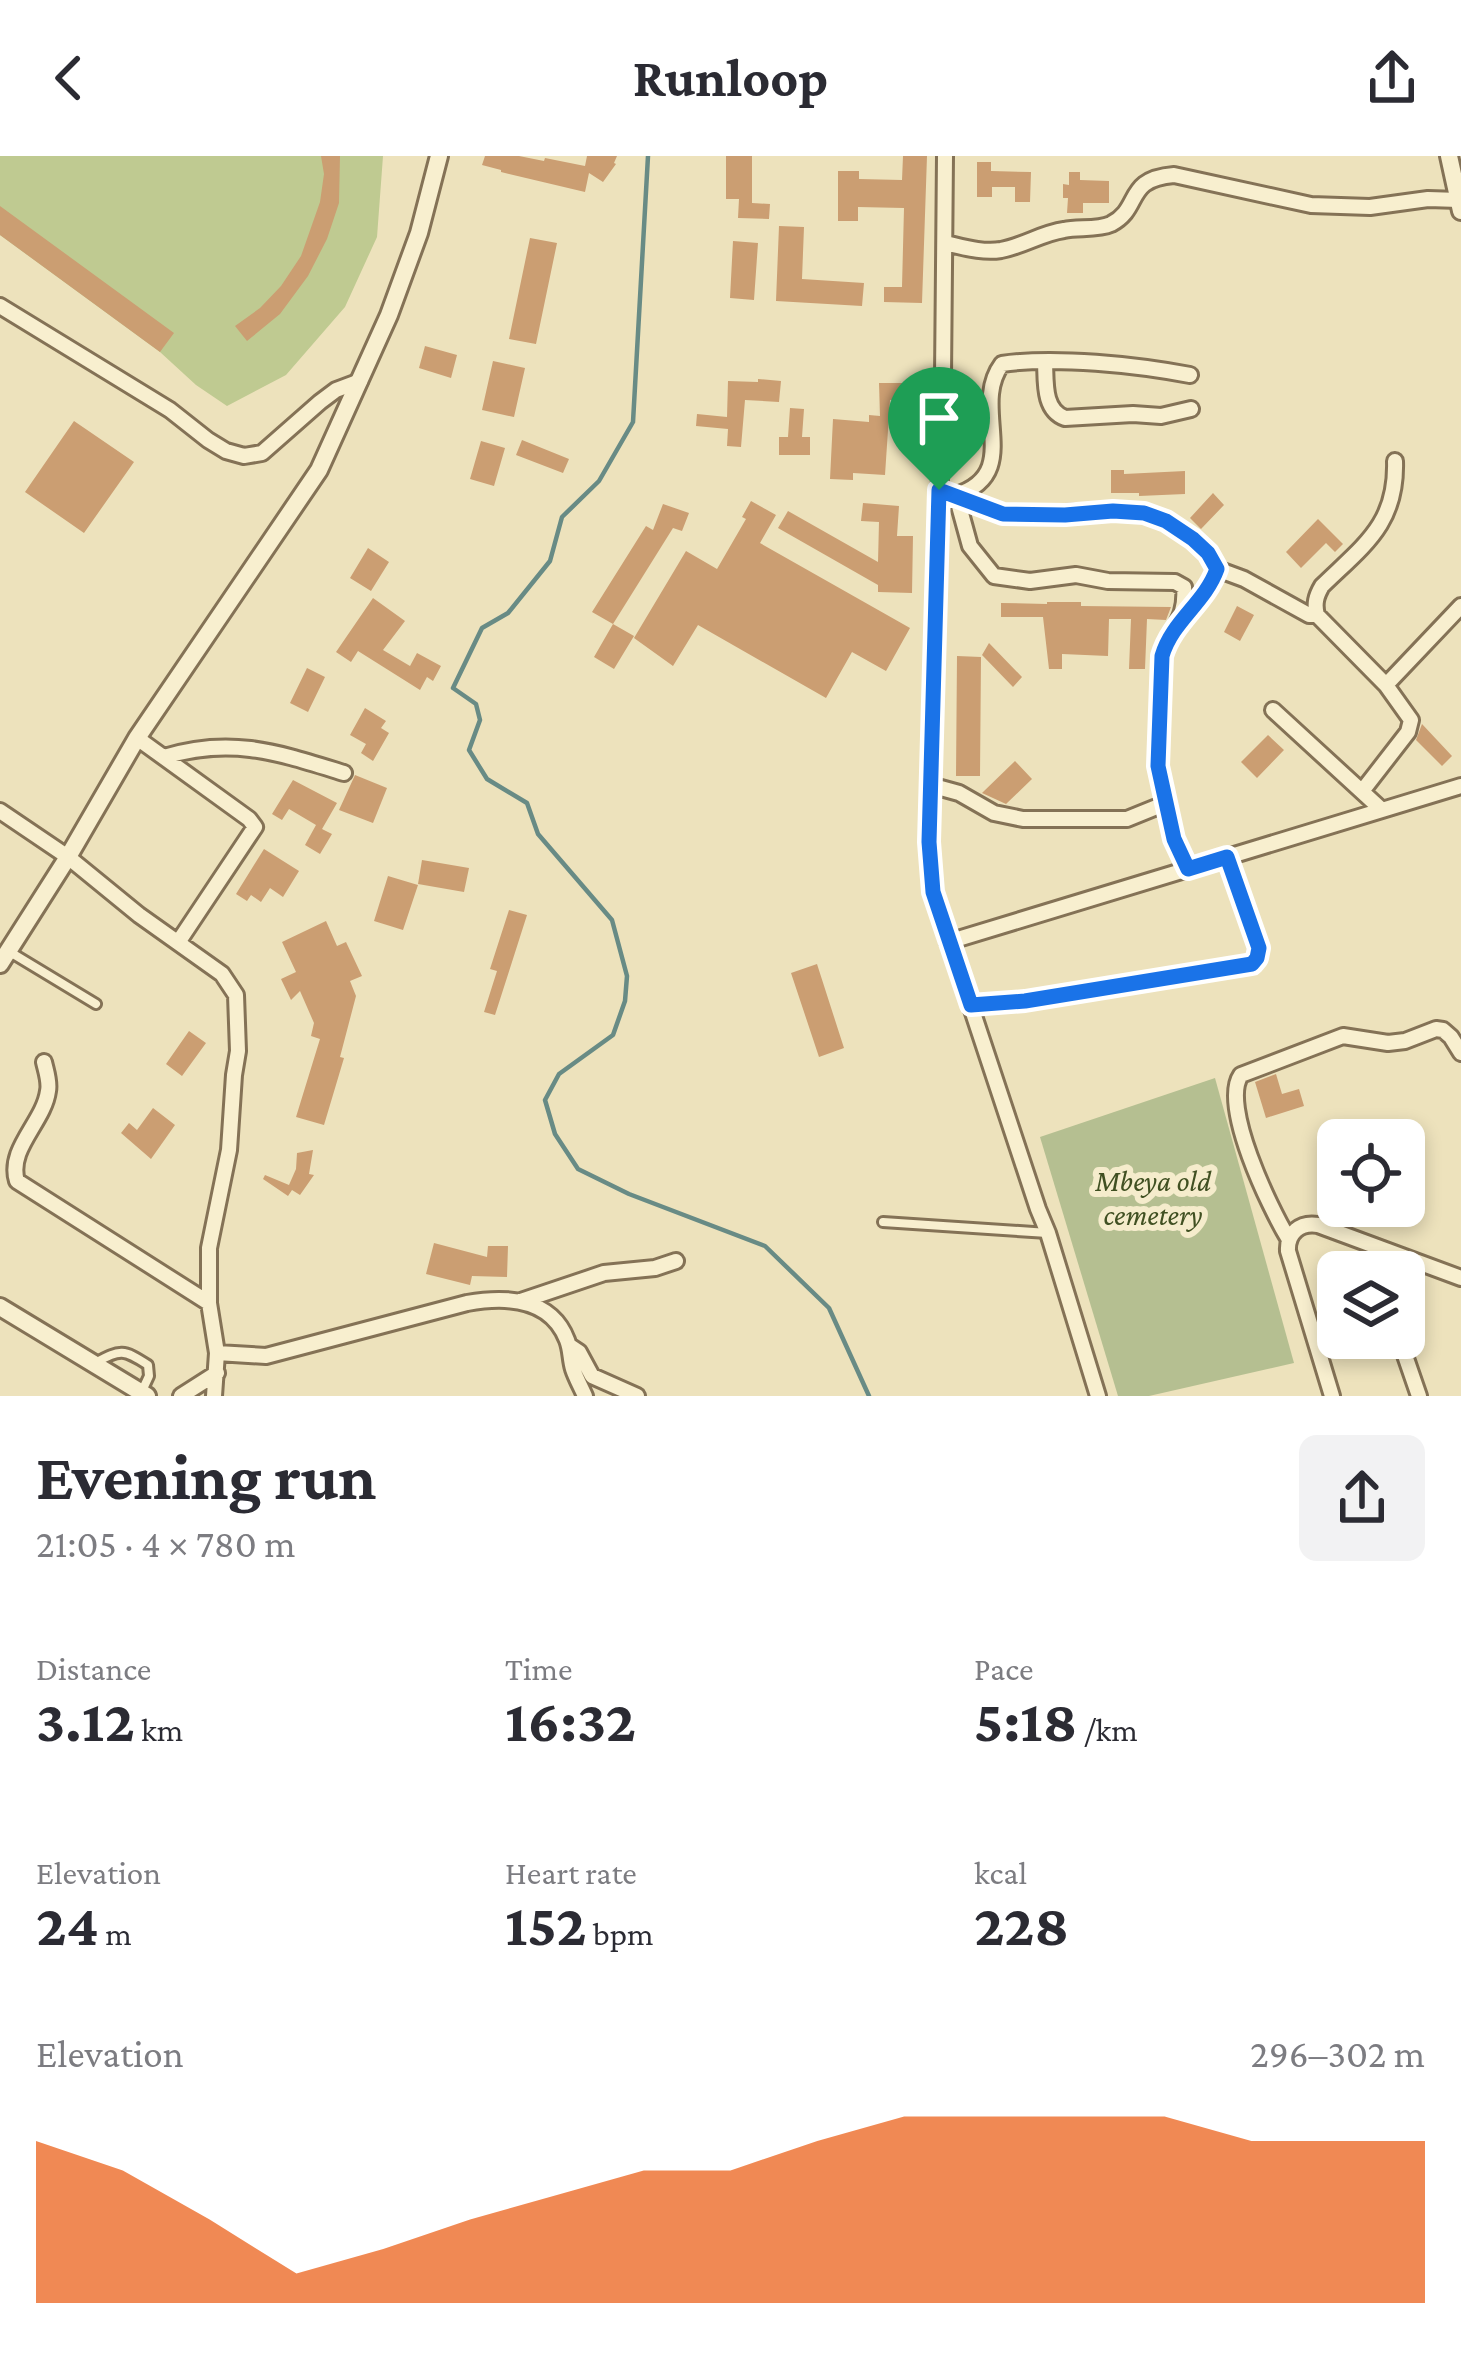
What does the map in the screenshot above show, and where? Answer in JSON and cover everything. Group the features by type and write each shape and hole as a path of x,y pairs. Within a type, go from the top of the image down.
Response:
{"street":[{"path":"4,957 137,738 319,470 389,315 439,156"},
{"path":"945,156 929,842 933,892 1048,1232 1097,1396"},
{"path":"945,243 998,251 1050,232 1107,226 1124,215 1136,192 1153,176 1174,175 1311,205 1370,207 1428,199 1460,203 1449,156"},
{"path":"0,306 170,410 208,440 244,456 262,453 336,390 360,381"},
{"path":"956,496 978,486 988,475 992,388 999,366 1045,362 1146,367 1190,375"},
{"path":"1045,362 1052,409 1065,418 1161,416 1191,409"},
{"path":"1363,790 1411,720 1386,685 1317,615 1316,596 1387,515 1396,484 1395,461"},
{"path":"939,490 1003,514 1144,513 1193,539 1217,569 1317,615"},
{"path":"956,496 970,546 994,576 1030,581 1076,575 1108,581 1175,582 1185,591 1184,614"},
{"path":"1188,869 1174,839 1158,766 1162,656 1166,641 1211,585 1217,569"},
{"path":"1386,685 1461,606"},
{"path":"1273,710 1382,810"},
{"path":"137,738 255,827 179,941"},
{"path":"164,758 235,746 344,773"},
{"path":"930,785 959,793 994,813 1023,819 1127,819 1164,804"},
{"path":"948,942 1461,786"},
{"path":"0,812 68,857 222,974 236,995 239,1029 229,1150 209,1247 209,1304 218,1373 214,1396"},
{"path":"1332,1396 1288,1238 1256,1174 1235,1103 1236,1080 1343,1036 1388,1043 1443,1030 1461,1054"},
{"path":"44,1062 50,1088 17,1156 16,1181 209,1304"},
{"path":"1288,1238 1302,1225 1318,1225 1392,1262 1461,1278"},
{"path":"521,1301 604,1273 676,1262"},
{"path":"217,1353 266,1356 467,1303 493,1298 521,1301 556,1319 585,1396"},
{"path":"0,1307 144,1394"},
{"path":"570,1346 579,1352 592,1376 637,1396"},
{"path":"1406,1359 1419,1396"},
{"path":"181,1396 218,1373"}],"lane":[{"path":"971,1005 1025,1001 1252,964 1259,948 1227,857"},
{"path":"4,957 96,1004"},
{"path":"883,1222 1048,1232"},
{"path":"93,1364 116,1351 128,1352 148,1365 144,1394"}],"green space":[{"path":"0,156 383,156 377,237 345,307 286,375 227,406 0,235"},
{"name":"Mbeya old cemetery","path":"1215,1078 1294,1363 1149,1396 1118,1396 1040,1137"}],"building":[{"path":"321,156 340,156 339,203 327,239 280,314 247,341 235,326 281,286 301,256 320,202"},
{"path":"485,156 545,158 585,166 587,156 617,156 603,182 589,173 585,192 501,172 482,165"},
{"path":"726,156 752,156 752,203 770,204 769,219 738,218 739,199 726,199"},
{"path":"903,156 927,156 922,303 884,302 884,287 902,287 904,208 858,207 858,221 838,221 838,171 859,171 859,179 902,180"},
{"path":"977,162 991,162 991,171 1031,172 1030,202 1015,202 1015,187 992,187 992,197 977,197"},
{"path":"1069,172 1080,172 1080,180 1109,181 1109,203 1083,203 1083,213 1067,213 1063,184 1069,185"},
{"path":"0,206 174,333 160,352 0,235"},
{"path":"779,226 804,227 802,279 864,283 862,306 776,301"},
{"path":"530,238 557,243 536,344 509,339"},
{"path":"733,241 758,243 754,300 730,298"},
{"path":"425,346 457,355 451,378 419,368"},
{"path":"493,361 525,368 514,417 482,410"},
{"path":"728,381 781,381 779,402 745,400 741,447 727,446 728,429 696,426 697,414 727,417"},
{"path":"879,383 915,383 915,399 890,400 885,475 853,473 853,480 830,479 833,419 869,422 869,415 880,416"},
{"path":"790,408 804,409 802,437 810,437 810,455 779,455 779,437 788,437"},
{"path":"74,421 134,462 84,533 25,492"},
{"path":"522,440 569,459 563,473 516,455"},
{"path":"481,441 505,448 494,486 470,479"},
{"path":"1111,470 1124,470 1124,474 1185,471 1185,494 1111,493"},
{"path":"1213,493 1224,505 1201,529 1190,518"},
{"path":"751,501 776,515 760,543 910,628 886,671 852,652 826,698 698,625 673,666 634,638 686,551 717,569"},
{"path":"863,503 899,506 897,536 913,536 912,593 878,592 878,585 778,528 788,511 878,562 879,522 861,521"},
{"path":"663,504 689,513 682,531 673,528 613,624 592,612 646,526 653,530"},
{"path":"1318,519 1343,544 1335,552 1326,543 1301,568 1286,552"},
{"path":"368,548 389,562 371,591 350,578"},
{"path":"373,598 405,621 383,650 410,666 417,653 441,666 433,681 427,677 420,690 358,651 351,662 336,652"},
{"path":"1001,603 1171,607 1166,620 1147,619 1145,669 1129,669 1131,619 1109,619 1108,656 1062,654 1062,669 1049,669 1043,617 1001,617"},
{"path":"1237,606 1254,615 1240,641 1224,632"},
{"path":"613,624 634,636 614,669 594,657"},
{"path":"989,643 1022,677 1013,687 982,655"},
{"path":"957,656 981,657 980,776 956,776"},
{"path":"307,668 325,677 308,712 290,703"},
{"path":"365,708 386,721 381,728 389,733 373,761 361,753 366,744 350,735"},
{"path":"1422,724 1452,756 1442,766 1416,740"},
{"path":"1268,735 1284,750 1257,778 1241,762"},
{"path":"1015,761 1032,779 1006,804 982,793"},
{"path":"355,775 387,788 373,823 339,810"},
{"path":"293,780 337,803 322,829 332,834 320,854 305,845 316,825 289,809 282,820 272,814"},
{"path":"264,849 299,871 283,897 270,888 261,902 251,895 247,901 236,894"},
{"path":"422,860 469,868 464,892 418,884"},
{"path":"388,876 418,885 403,930 374,921"},
{"path":"509,910 527,915 495,1015 484,1012 497,971 490,969"},
{"path":"326,921 337,946 346,942 362,976 350,981 356,996 324,1125 296,1117 320,1039 311,1036 314,1023 300,991 291,1000 281,979 296,972 282,942"},
{"path":"817,964 844,1048 819,1057 791,973"},
{"path":"189,1031 206,1043 182,1076 166,1064"},
{"path":"1276,1074 1282,1094 1299,1089 1304,1106 1266,1118 1255,1082"},
{"path":"153,1108 175,1125 151,1159 121,1133 129,1123 137,1130"},
{"path":"313,1150 309,1174 314,1175 300,1195 292,1190 288,1196 263,1179 265,1175 289,1185 297,1153"},
{"path":"434,1243 487,1257 488,1246 508,1246 507,1277 472,1276 470,1285 426,1274"}],"waterway":[{"path":"648,156 633,422 599,481 562,517 550,561 508,613 482,628 453,688 476,704 480,720 469,750 487,779 527,803 538,834 612,920 627,976 625,1001 613,1035 559,1074 545,1100 555,1134 578,1169 629,1194 765,1246 829,1308 869,1396"}],"route":[{"path":"939,490 1003,514 1144,513 1181,530 1208,553 1217,569 1211,585 1184,614 1162,656 1158,766 1174,839 1188,869 1227,857 1259,948 1252,964 998,1005 971,1005 933,892 929,842 939,490"}]}
